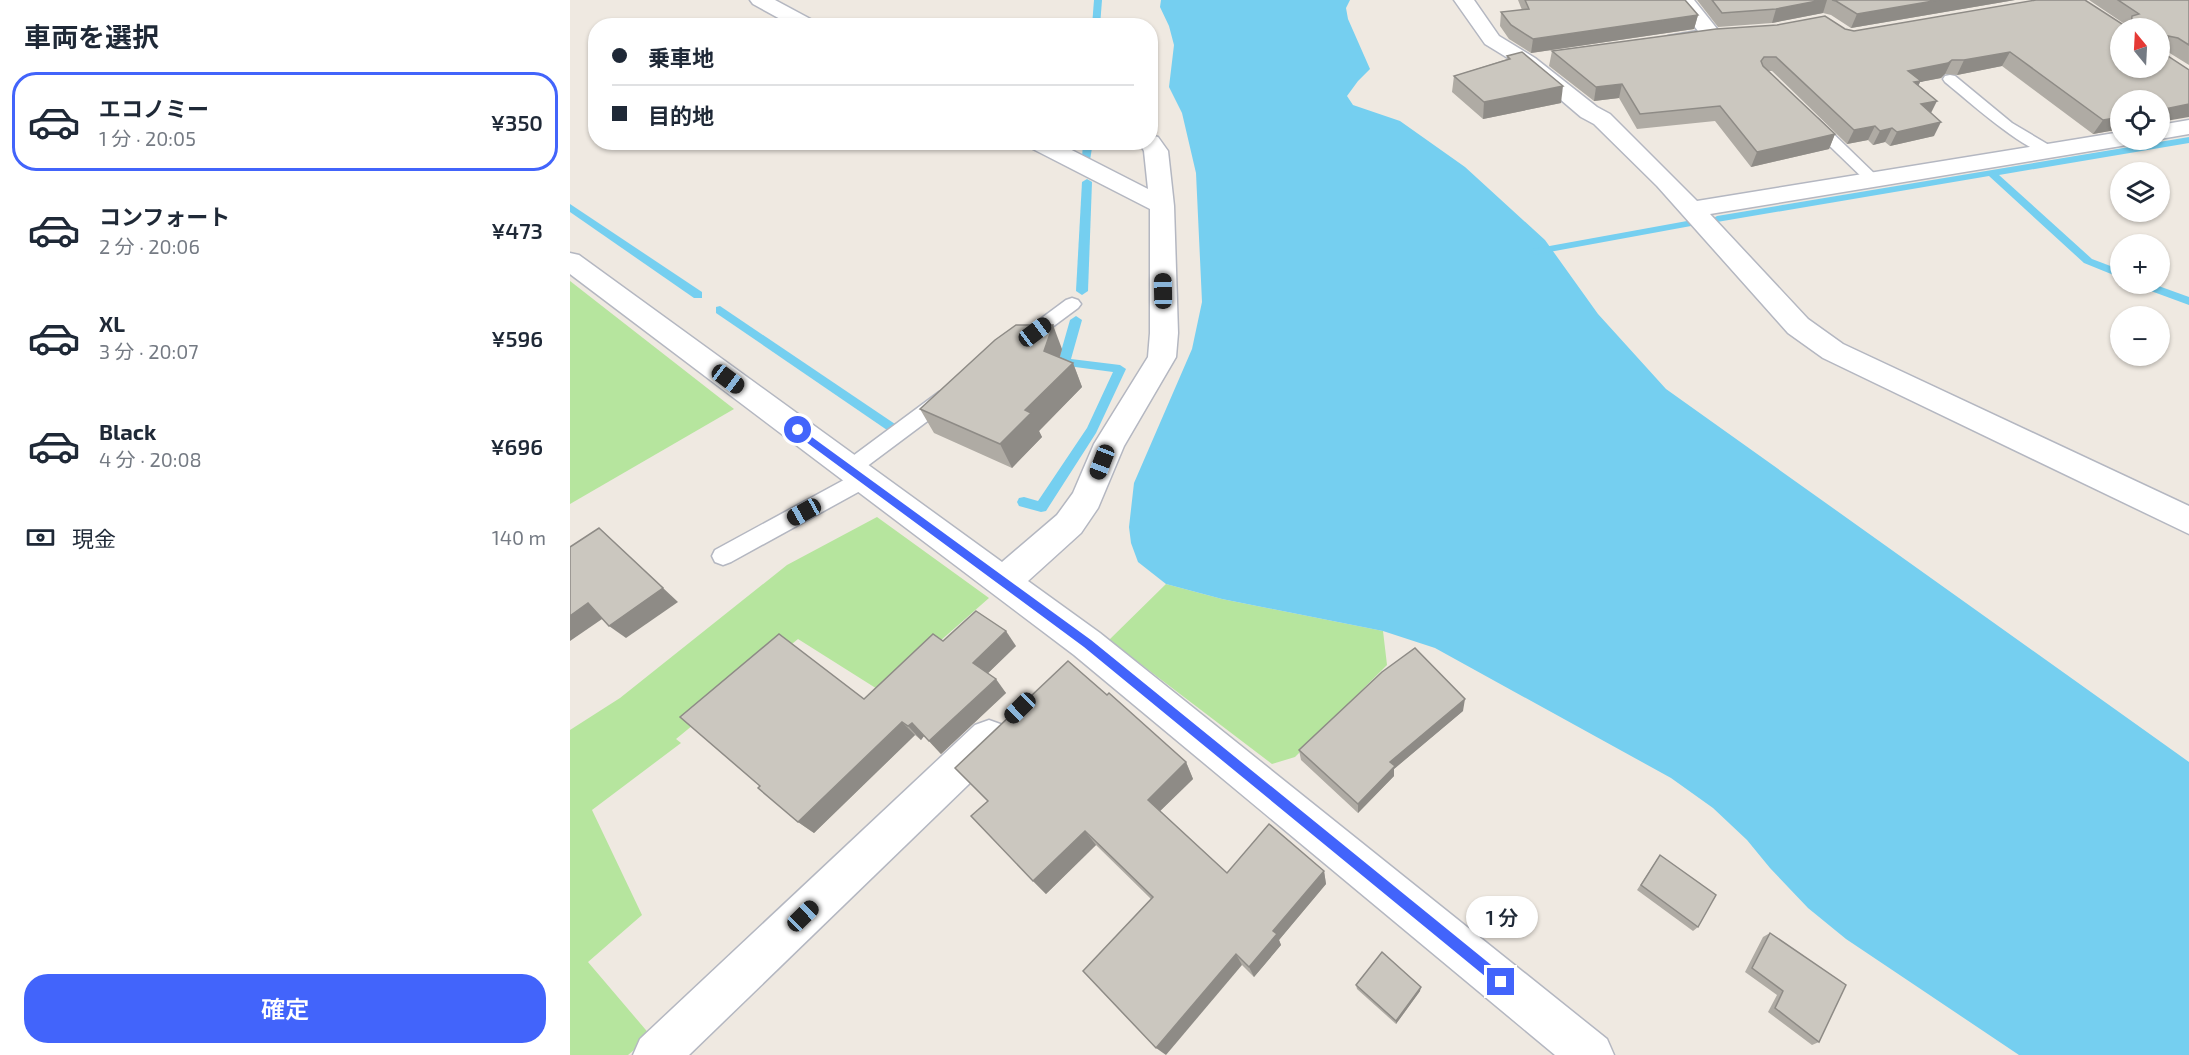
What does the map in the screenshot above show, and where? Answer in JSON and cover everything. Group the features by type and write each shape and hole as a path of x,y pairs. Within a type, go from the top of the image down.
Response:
{"street":[{"path":"760,0 794,18"},
{"path":"1464,0 1492,40 1528,62 1588,112 1602,119 1692,209 1797,326 1833,351 2189,521"},
{"path":"1656,42 1722,34 1684,0"},
{"path":"1528,62 1557,56"},
{"path":"2170,130 2189,127"},
{"path":"1692,209 2110,141"},
{"path":"1053,150 1162,206"},
{"path":"1003,582 1069,524 1087,499 1109,444 1162,357 1164,333 1162,206 1154,150"},
{"path":"570,261 1003,582 1075,656 1591,1055"},
{"path":"667,1051 1019,709"}],"lane":[{"path":"1950,79 2007,126 2049,151"},
{"path":"1798,108 1873,180"},
{"path":"1007,352 1072,304"},
{"path":"723,556 857,474 961,386"}],"green space":[{"path":"570,281 734,409 570,504"},
{"path":"877,517 989,598 882,692 798,639 676,739 681,743 592,810 642,915 588,962 651,1036 628,1055 570,1055 570,730 620,698 787,565"},
{"path":"1166,584 1222,599 1383,631 1387,665 1295,757 1272,764 1109,640"}],"water":[{"path":"1161,0 1350,0 1346,8 1348,19 1370,69 1347,96 1353,105 1400,121 1465,167 1545,240 1598,314 1666,389 2189,762 2189,1055 2019,1055 1846,939 1808,908 1747,840 1713,808 1671,778 1435,648 1383,631 1222,599 1166,584 1138,562 1131,543 1129,527 1134,483 1192,349 1202,302 1196,173 1182,113 1169,87 1174,45 1169,26 1160,7"}],"building":[{"path":"1525,0 1685,0 1698,15 1533,39 1511,25 1501,12 1529,9"},
{"path":"1712,0 1822,0 1776,9 1722,13"},
{"path":"1832,0 1939,0 1857,14"},
{"path":"2036,0 2085,0 2113,18 2110,18 2110,78 2170,78 2170,57 2189,70 2189,104 2170,108 2170,90 2110,90 2110,119 2103,120 2010,52 1952,60 1948,63 1908,71 1921,81 1914,82 1937,101 1921,104 1941,122 1897,132 1892,128 1880,131 1875,126 1854,130 1776,57 1764,57 1761,61 1763,66 1835,134 1757,152 1720,106 1640,114 1622,84 1596,87 1552,51 1716,29 1777,25 1825,16 1845,29 1854,31"},
{"path":"2118,0 2189,0 2189,45 2178,38 2170,36 2170,18 2132,18 2139,14"},
{"path":"1522,52 1563,86 1484,102 1454,76 1510,59 1507,56"},
{"path":"1016,325 1053,325 1044,351 1073,363 1025,410 1031,413 1000,444 920,409 995,340"},
{"path":"599,528 663,588 609,626 588,603 570,616 570,547"},
{"path":"976,611 1006,631 973,663 996,679 929,741 912,723 908,726 902,722 798,822 680,717 779,634 864,699 933,634 943,641"},
{"path":"1415,648 1465,699 1390,762 1395,766 1358,804 1299,750 1382,672"},
{"path":"1068,661 1107,695 1109,693 1186,762 1148,800 1227,873 1269,824 1324,871 1273,931 1277,934 1249,967 1236,954 1156,1048 1083,971 1153,897 1085,831 1033,881 971,816 988,801 955,768"},
{"path":"1660,855 1716,895 1698,927 1641,885"},
{"path":"1770,933 1846,985 1819,1042 1775,1008 1783,991 1752,968"},
{"path":"1382,952 1421,987 1396,1021 1356,985"}],"waterway":[{"path":"1097,18 1098,0"},
{"path":"1991,173 2189,140"},
{"path":"1087,158 1088,150"},
{"path":"1717,219 1991,173"},
{"path":"1991,173 2088,261 2110,270"},
{"path":"1082,291 1087,182"},
{"path":"570,207 698,295"},
{"path":"1533,252 1687,224"},
{"path":"2170,294 2189,301"},
{"path":"720,310 891,427"},
{"path":"1024,502 1041,507 1092,430 1120,369 1064,362 1076,320"}],"route":[{"path":"798,430 1088,644 1501,982"}]}
